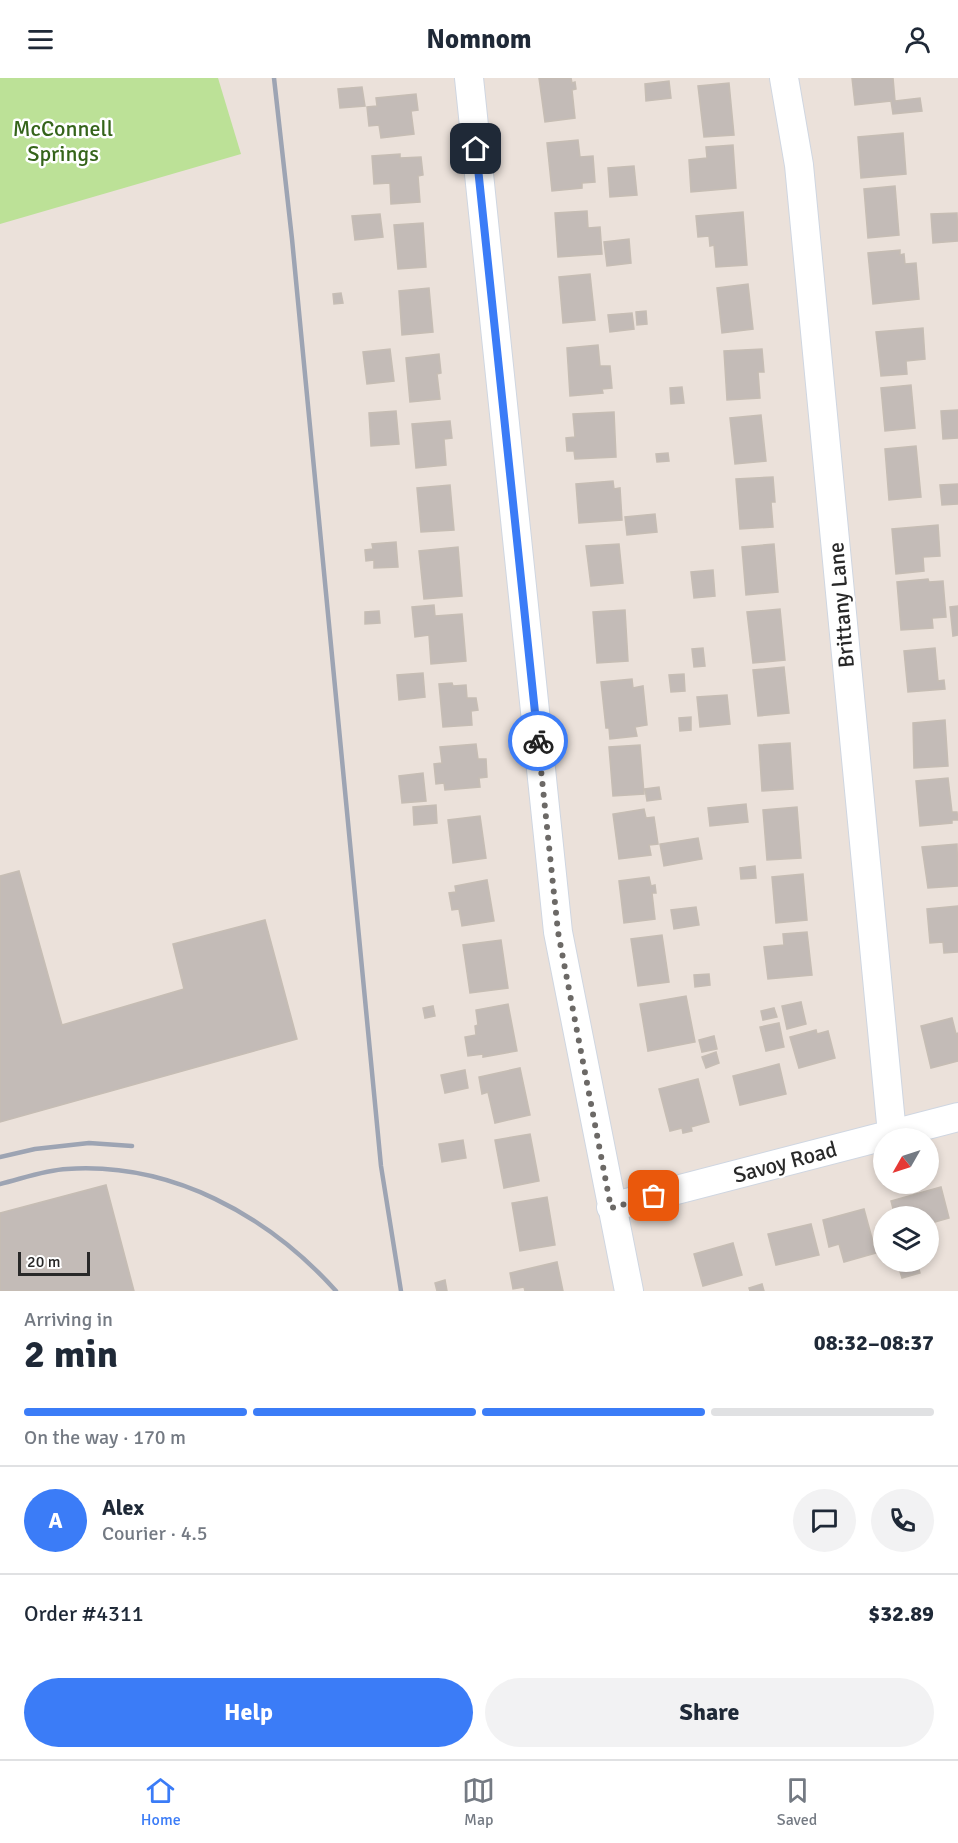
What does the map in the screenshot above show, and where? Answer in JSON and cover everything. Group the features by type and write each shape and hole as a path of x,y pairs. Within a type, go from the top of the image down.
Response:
{"street":[{"path":"469,78 558,932 629,1291"},
{"name":"Brittany Lane","path":"784,78 799,165 891,1128"},
{"name":"Savoy Road","path":"915,1128 958,1117"},
{"name":"Savoy Road","path":"611,1208 873,1139"}],"green space":[{"name":"McConnell Springs","path":"0,78 218,78 241,154 0,224"}],"building":[{"path":"539,78 571,78 572,83 575,82 576,89 572,90 575,118 545,122"},
{"path":"852,78 893,78 895,101 920,98 922,111 893,114 891,101 855,105"},
{"path":"669,81 671,98 646,101 645,84"},
{"path":"729,83 734,135 704,137 698,86"},
{"path":"362,87 365,106 340,108 338,89"},
{"path":"416,94 418,110 411,111 414,134 381,138 379,125 369,126 367,107 377,106 376,98"},
{"path":"903,133 906,174 861,178 858,137"},
{"path":"578,140 580,157 593,156 595,182 582,183 582,188 552,191 547,143"},
{"path":"733,145 736,188 691,192 689,160 707,158 706,147"},
{"path":"400,154 400,158 421,157 423,175 418,176 420,202 391,204 390,183 374,184 372,156"},
{"path":"634,166 637,195 610,197 608,168"},
{"path":"895,186 899,235 868,238 864,189"},
{"path":"587,211 588,228 600,227 602,254 558,257 555,213"},
{"path":"743,212 747,265 716,267 714,245 710,246 709,236 698,237 696,216"},
{"path":"957,213 958,241 933,243 931,214"},
{"path":"380,214 383,237 355,240 352,216"},
{"path":"423,223 426,267 398,269 394,225"},
{"path":"629,239 631,263 607,266 604,242"},
{"path":"900,250 900,255 904,254 905,264 916,263 919,299 873,304 868,253"},
{"path":"590,274 595,320 563,323 559,277"},
{"path":"748,284 753,329 722,333 717,288"},
{"path":"429,288 433,332 402,335 399,291"},
{"path":"341,293 343,303 334,304 333,294"},
{"path":"646,311 647,324 637,325 636,312"},
{"path":"632,313 634,329 610,332 608,315"},
{"path":"923,328 925,359 906,361 907,374 881,376 876,332"},
{"path":"598,345 600,366 610,366 612,388 602,389 603,393 570,396 567,348"},
{"path":"390,349 394,381 367,384 363,352"},
{"path":"762,349 764,372 758,372 760,398 727,400 724,351"},
{"path":"439,354 441,373 437,374 440,399 410,402 406,358"},
{"path":"911,385 915,428 885,431 881,388"},
{"path":"682,387 684,403 671,404 670,388"},
{"path":"958,410 958,438 943,439 941,411"},
{"path":"396,411 399,444 371,446 369,413"},
{"path":"614,412 616,457 575,459 574,451 567,451 566,438 575,437 573,414"},
{"path":"761,415 766,461 735,464 730,418"},
{"path":"450,421 452,438 444,439 446,465 416,468 412,424"},
{"path":"916,446 921,497 889,500 885,449"},
{"path":"668,453 669,461 657,462 656,454"},
{"path":"773,477 775,502 771,502 773,527 740,529 736,479"},
{"path":"613,481 614,489 620,488 622,520 579,523 576,484"},
{"path":"958,484 958,504 942,505 940,485"},
{"path":"450,485 454,530 421,532 417,488"},
{"path":"655,514 657,532 627,535 625,517"},
{"path":"938,525 940,556 923,557 924,571 896,574 892,529"},
{"path":"396,542 398,567 374,568 374,560 366,561 365,550 373,549 372,544"},
{"path":"619,544 623,583 591,586 586,546"},
{"path":"774,544 778,592 746,595 742,547"},
{"path":"458,547 462,596 424,599 419,551"},
{"path":"713,570 715,596 694,598 691,572"},
{"path":"928,579 929,582 943,581 946,617 932,618 933,628 901,630 897,582"},
{"path":"434,605 435,616 462,614 466,661 431,664 429,635 415,637 412,607"},
{"path":"958,606 958,635 953,636 950,607"},
{"path":"780,609 785,660 753,663 747,612"},
{"path":"625,610 628,661 597,663 593,612"},
{"path":"379,611 380,623 365,624 365,612"},
{"path":"703,648 705,666 694,667 692,649"},
{"path":"935,648 938,681 944,680 945,689 908,692 904,651"},
{"path":"784,667 789,713 758,716 753,670"},
{"path":"423,673 425,697 399,700 397,675"},
{"path":"684,674 685,691 671,692 669,675"},
{"path":"632,679 633,688 643,686 647,725 635,727 637,736 610,739 609,728 606,728 601,682"},
{"path":"452,683 453,686 466,685 467,698 476,698 478,710 471,711 472,725 443,727 439,684"},
{"path":"727,695 730,724 700,727 697,697"},
{"path":"691,717 691,730 680,731 679,718"},
{"path":"945,720 948,766 914,768 913,723"},
{"path":"790,743 793,789 762,791 759,745"},
{"path":"476,744 478,759 486,759 487,777 479,778 480,787 445,790 444,783 436,784 434,764 442,763 440,747"},
{"path":"640,745 644,794 613,796 609,747"},
{"path":"423,773 426,801 402,803 399,776"},
{"path":"948,778 952,812 957,812 958,820 952,820 952,823 920,826 916,781"},
{"path":"659,787 661,799 647,801 645,789"},
{"path":"746,804 748,822 710,826 708,808"},
{"path":"436,805 437,823 414,825 413,807"},
{"path":"797,807 801,858 767,860 763,810"},
{"path":"644,809 646,818 654,817 658,844 649,845 651,855 619,859 613,814"},
{"path":"480,816 486,858 453,863 448,820"},
{"path":"698,838 702,859 664,866 660,844"},
{"path":"957,844 958,886 928,888 922,847"},
{"path":"755,866 756,878 741,879 740,868"},
{"path":"19,871 62,1025 184,989 173,944 265,920 297,1039 0,1122 0,876"},
{"path":"803,874 807,920 776,923 772,877"},
{"path":"649,877 651,886 655,885 656,893 652,893 655,919 624,923 619,881"},
{"path":"487,880 494,921 462,926 459,909 452,910 449,893 456,892 455,886"},
{"path":"958,906 958,952 944,953 943,942 930,943 927,909"},
{"path":"696,907 699,925 674,929 671,910"},
{"path":"807,932 812,975 768,979 764,947 784,945 783,934"},
{"path":"662,935 669,982 638,986 631,939"},
{"path":"501,940 508,988 470,993 463,945"},
{"path":"709,974 710,985 695,987 694,975"},
{"path":"686,996 695,1042 648,1051 640,1004"},
{"path":"801,1002 806,1024 787,1029 782,1006"},
{"path":"508,1004 517,1051 483,1057 483,1054 468,1056 465,1037 476,1035 475,1026 478,1025 476,1010"},
{"path":"433,1006 435,1016 425,1018 423,1008"},
{"path":"774,1008 777,1017 763,1020 761,1011"},
{"path":"952,1018 956,1034 958,1033 958,1061 931,1068 921,1026"},
{"path":"779,1023 784,1047 766,1051 760,1027"},
{"path":"816,1030 817,1034 828,1031 835,1058 799,1068 790,1037"},
{"path":"714,1036 717,1049 702,1052 699,1040"},
{"path":"716,1052 719,1063 706,1068 702,1057"},
{"path":"779,1064 786,1094 740,1105 733,1076"},
{"path":"520,1068 530,1115 495,1123 488,1092 482,1094 479,1077"},
{"path":"465,1070 468,1088 445,1093 441,1075"},
{"path":"698,1079 709,1122 691,1127 692,1131 683,1133 682,1128 670,1131 659,1089"},
{"path":"530,1134 539,1181 504,1188 495,1140"},
{"path":"463,1140 466,1158 442,1162 439,1144"},
{"path":"106,1185 134,1291 0,1291 0,1213"},
{"path":"941,1187 949,1218 939,1221 939,1206 892,1206 891,1201 916,1194 939,1194"},
{"path":"547,1197 555,1245 520,1251 512,1203"},
{"path":"864,1209 873,1242 873,1254 844,1262 839,1244 829,1247 823,1220"},
{"path":"811,1224 819,1255 776,1265 768,1234"},
{"path":"733,1243 742,1275 703,1286 694,1254"},
{"path":"557,1262 563,1291 525,1291 524,1287 513,1289 510,1273"},
{"path":"900,1272 920,1272 920,1273 902,1278"},
{"path":"445,1280 447,1291 437,1291 435,1283"},
{"path":"762,1284 764,1291 750,1291 749,1288"}],"railway":[{"path":"274,78 292,239 381,1166 401,1291"},
{"path":"0,1157 35,1149 89,1143 132,1146"},
{"path":"0,1184 67,1169 106,1169 143,1174 180,1184 248,1217 280,1239 336,1291"}],"way so far":[{"path":"538,741 558,932 611,1208 654,1196"}],"route":[{"path":"476,149 538,741"}]}
